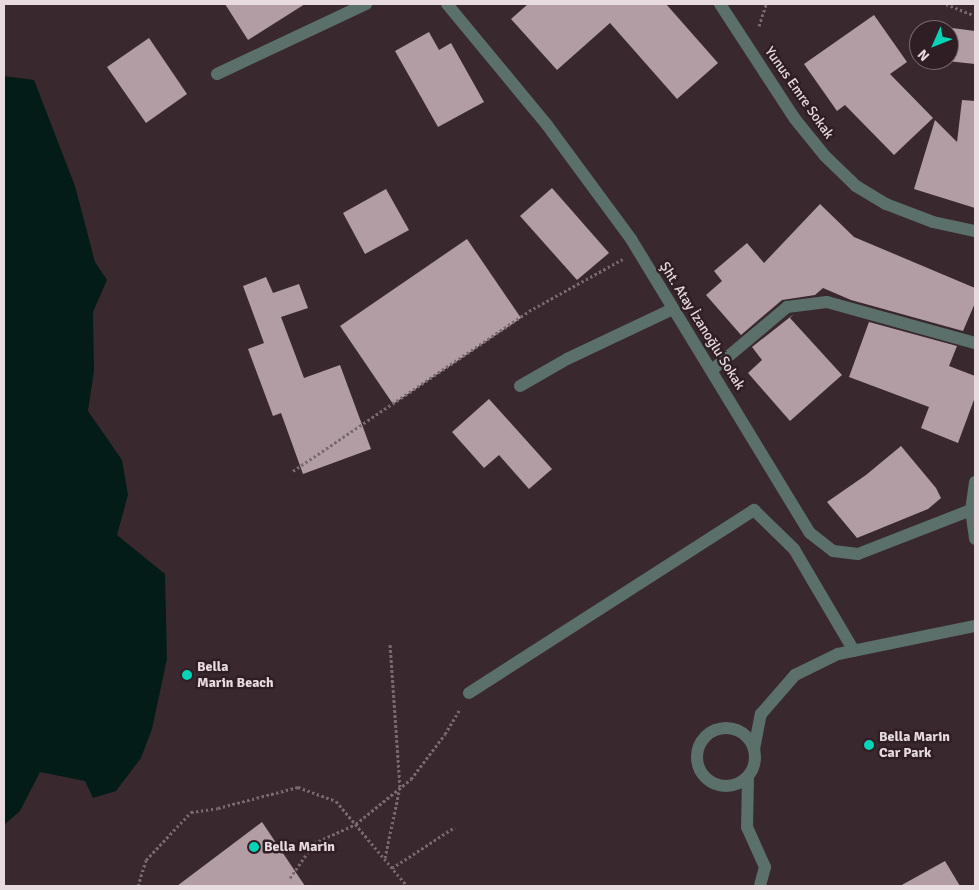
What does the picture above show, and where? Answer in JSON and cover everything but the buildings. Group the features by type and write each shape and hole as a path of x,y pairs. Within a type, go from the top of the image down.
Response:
{"street":[{"path":"217,74 366,4"},
{"name":"Şht. Atay İzanoğlu Sokak","path":"447,4 548,125 639,251 810,534 833,551 858,554 972,510"},
{"name":"Yunus Emre Sokak","path":"720,4 795,119 825,156 856,186 886,204 925,219 975,231"},
{"path":"712,370 787,307 827,302 975,343"},
{"path":"520,386 567,359 673,309"},
{"path":"975,482 972,510 975,539"},
{"path":"469,693 754,510 794,549 854,651"},
{"path":"760,886 765,867 746,827 748,777 754,764 754,749 761,714 795,675 838,654 975,626"},
{"path":"748,777 730,786 712,783 698,769 697,750 708,733 725,727 744,733 754,749"}],"path":[{"path":"946,4 975,16"},
{"path":"293,471 529,311 639,251"},
{"path":"385,858 400,788 390,643"},
{"path":"290,878 314,843 356,824 411,779 445,734 469,693"},
{"path":"138,886 146,860 191,812 218,808 298,787 336,801 407,886"},
{"path":"392,868 455,827"}],"shaded area":[{"path":"4,76 34,80 75,186 95,262 107,280 93,312 94,371 88,411 122,460 128,495 117,535 165,574 167,659 152,729 141,758 116,791 93,798 85,781 40,772 20,811 4,825"}],"place":[{"name":"Bella Marin Beach","path":"187,675"},
{"name":"Bella Marin Car Park","path":"869,745"},
{"name":"Bella Marin","path":"254,847"}]}
